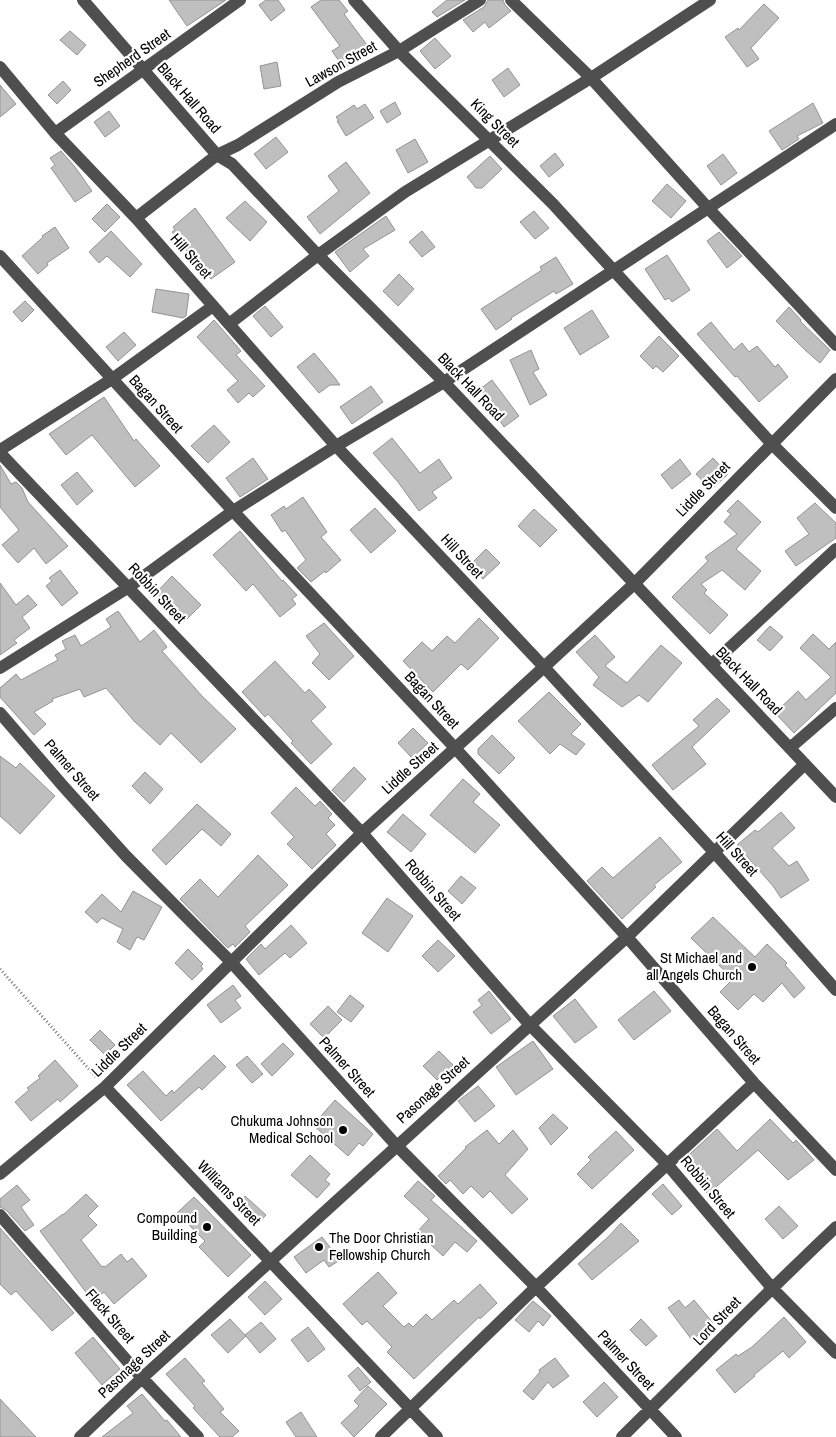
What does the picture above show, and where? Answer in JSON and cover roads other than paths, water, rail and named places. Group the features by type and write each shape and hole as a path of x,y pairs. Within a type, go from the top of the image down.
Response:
{"street":[{"name":"Black Hall Road","path":"83,0 217,155 232,164 318,255 444,382 791,747 836,797"},
{"name":"Shepherd Street","path":"55,133 240,0"},
{"name":"King Street","path":"354,0 399,51 554,204 771,443 836,508"},
{"name":"Lawson Street","path":"136,218 217,155 238,145 338,82 399,51 480,0"},
{"path":"511,0 591,78 708,208 836,345"},
{"path":"229,324 318,255 405,192 490,142 710,0"},
{"path":"0,66 55,133"},
{"path":"0,668 129,587 233,511 336,446 444,382 836,124"},
{"name":"Hill Street","path":"55,133 136,218 336,446 714,852 836,990"},
{"name":"Bagan Street","path":"0,256 233,511 456,749 627,936 754,1083 836,1170"},
{"path":"0,451 112,379 213,306"},
{"name":"Liddle Street","path":"0,1174 105,1087 362,833 456,749 634,584 836,379"},
{"name":"Robbin Street","path":"0,451 362,833 529,1024 667,1164 772,1288 836,1353"},
{"path":"711,665 836,549"},
{"path":"791,747 836,708"},
{"name":"Palmer Street","path":"0,713 62,786 126,856 232,963 396,1145 536,1287 676,1437"},
{"name":"Pasonage Street","path":"80,1437 396,1145 627,936 805,764"},
{"path":"381,1437 536,1287 754,1083"},
{"name":"Williams Street","path":"105,1087 437,1437"},
{"name":"Fleck Street","path":"0,1215 142,1378 198,1437"},
{"name":"Lord Street","path":"622,1437 836,1227"}],"place":[{"name":"St Michael and all Angels Church","path":"752,967"},
{"name":"Chukuma Johnson Medical School","path":"343,1130"},
{"name":"Compound Building","path":"207,1227"},
{"name":"The Door Christian Fellowship Church","path":"319,1247"}]}
